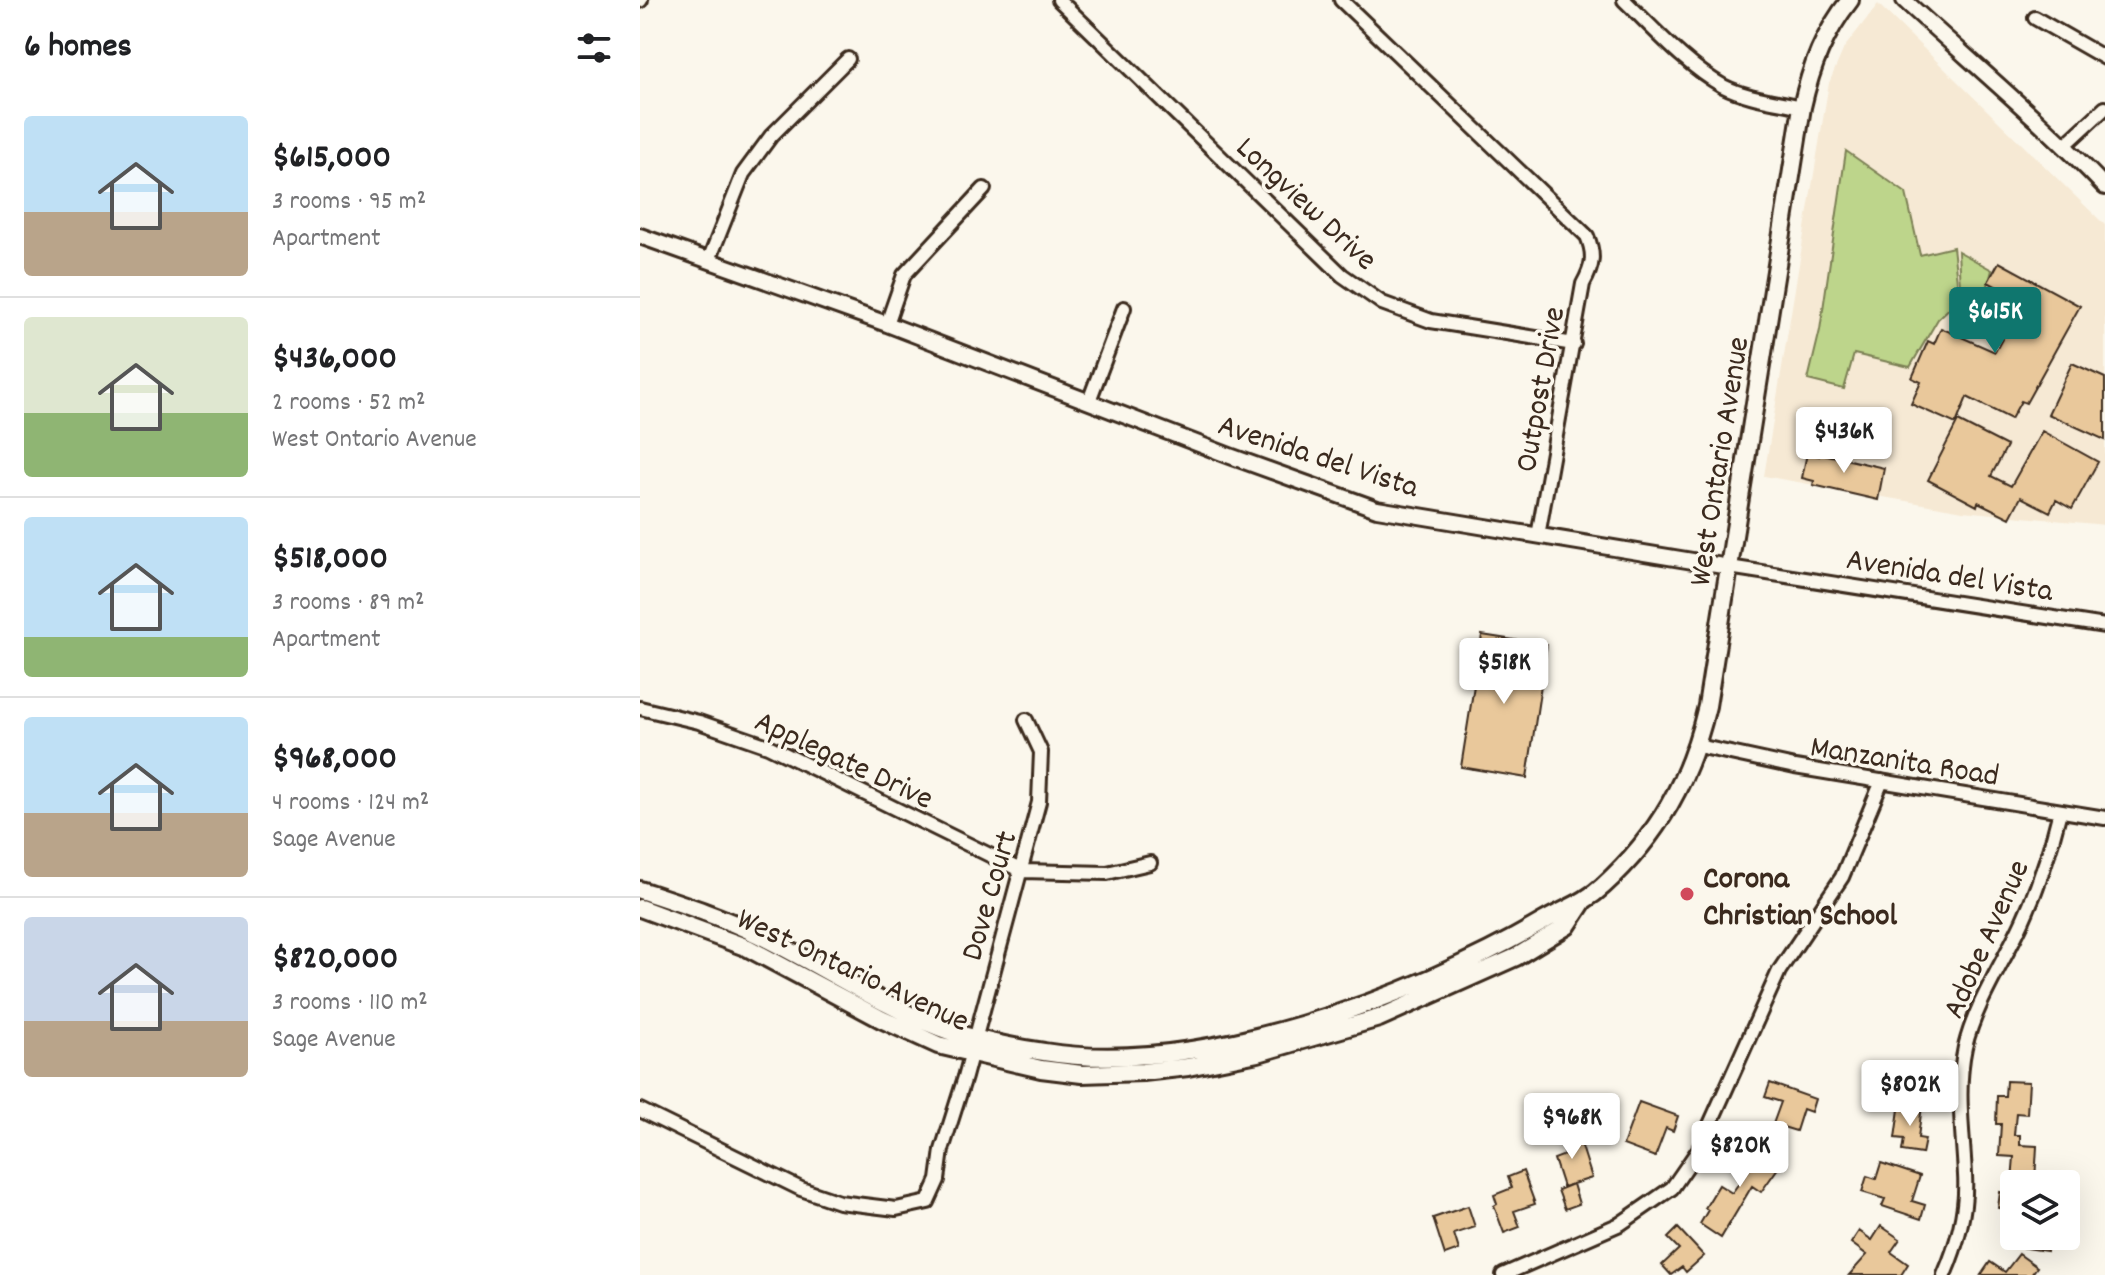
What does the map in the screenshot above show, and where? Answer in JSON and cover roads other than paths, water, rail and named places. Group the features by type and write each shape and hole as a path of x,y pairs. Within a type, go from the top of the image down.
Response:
{"main road":[{"name":"West Ontario Avenue","path":"640,908 748,948 881,1019 938,1045 972,1044 1083,1056 1157,1053 1254,1036 1373,1002 1508,942 1560,911 1582,903 1641,847 1669,807 1698,746 1707,706 1802,107 1809,75 1822,43 1850,0"},
{"name":"West Ontario Avenue","path":"640,890 755,933 972,1044"}],"street":[{"name":"Longview Drive","path":"1059,0 1342,275 1382,303 1431,321 1574,344"},
{"name":"Outpost Drive","path":"1341,0 1587,236 1593,252 1592,269 1583,284 1538,536"},
{"path":"1624,0 1688,61 1724,86 1802,107"},
{"path":"1904,0 2065,145 2105,187"},
{"path":"2035,18 2105,58"},
{"path":"709,260 743,174 771,136 848,59"},
{"path":"2065,145 2105,108"},
{"path":"887,324 904,275 984,189"},
{"name":"Avenida del Vista","path":"640,236 887,324 1377,509 2105,626"},
{"path":"1089,401 1124,308"},
{"name":"Applegate Drive","path":"640,708 699,722 768,746 1022,871"},
{"name":"Dove Court","path":"640,1110 801,1189 839,1202 896,1209 928,1202 938,1180 942,1150 1039,802 1041,752 1026,720"},
{"name":"Manzanita Road","path":"1698,746 1795,767 2105,818"},
{"path":"1503,1275 1620,1224 1672,1188 1699,1149 1779,971 1842,877 1882,781"},
{"name":"Adobe Avenue","path":"1944,1275 1953,1255 1966,1178 1960,1075 1965,1048 1973,1021 2024,919 2049,855 2060,811"},
{"path":"1022,871 1107,873 1150,863"}],"place":[{"name":"Corona Christian School","path":"1687,894"}]}
